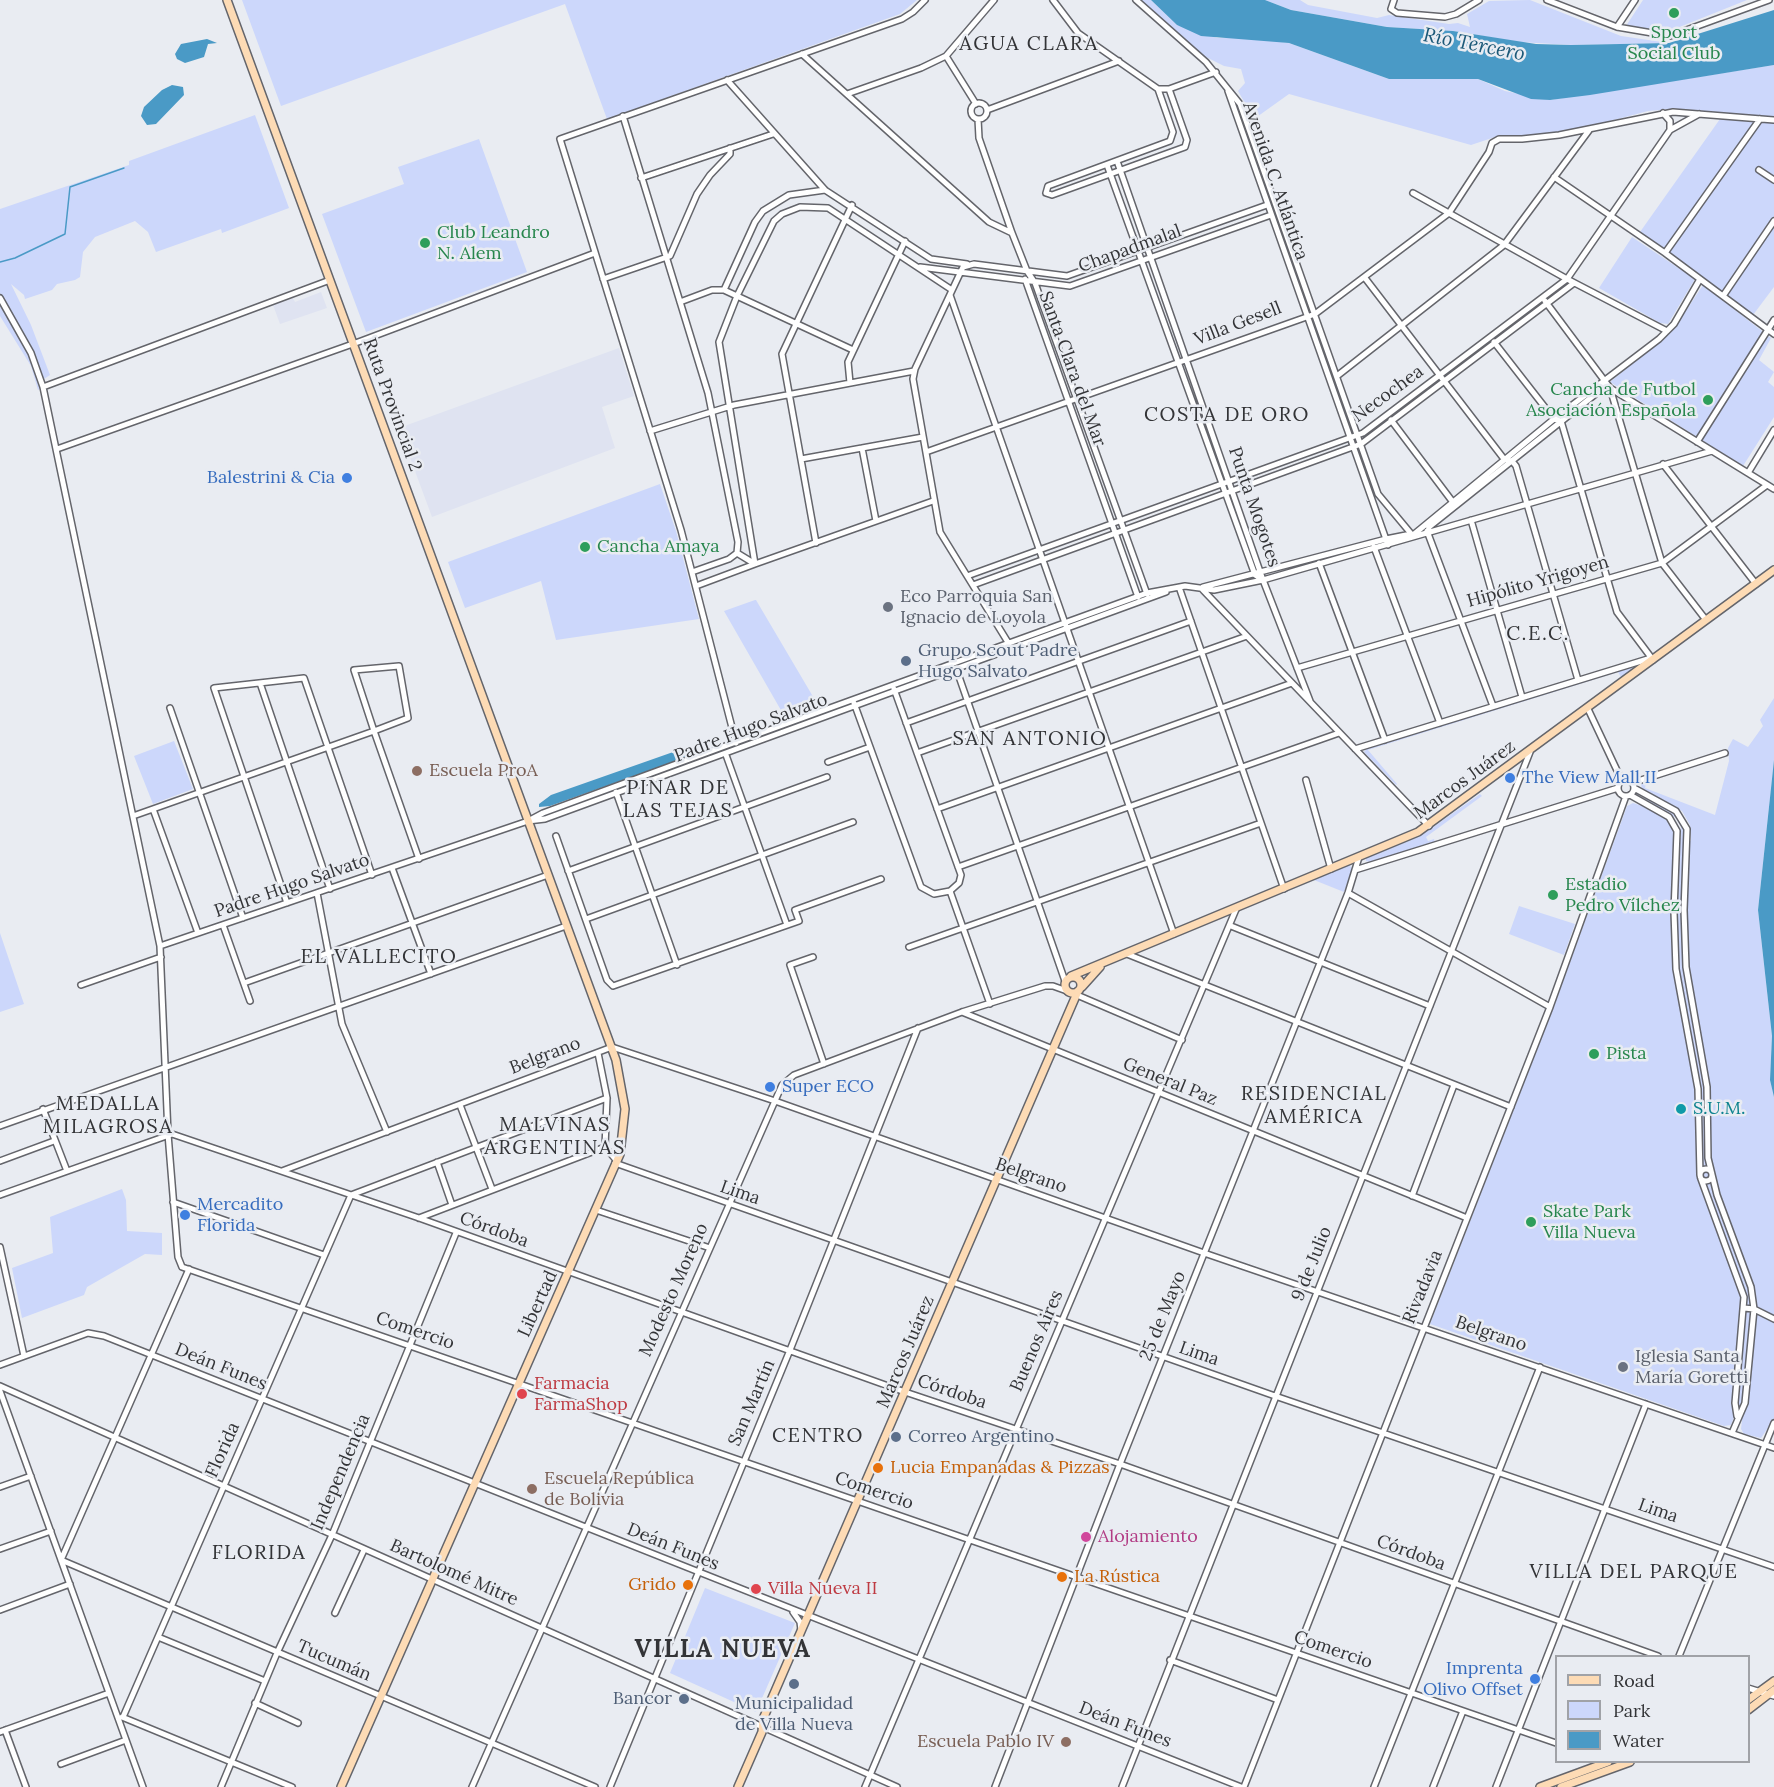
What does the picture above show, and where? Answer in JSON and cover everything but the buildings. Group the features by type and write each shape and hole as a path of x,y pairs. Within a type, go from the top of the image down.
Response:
{"main road":[{"name":"Ruta Provincial 2","path":"227,0 528,821"},
{"name":"Marcos Juárez","path":"1068,979 1429,826 1774,570"},
{"name":"Libertad","path":"341,1787 596,1210 616,1162 624,1133 623,1087 612,1047 528,821"},
{"name":"Marcos Juárez","path":"738,1787 763,1719 1053,1050 1075,991 1104,964"},
{"path":"1078,978 1075,991 1068,979 1078,978"},
{"path":"1750,1699 1774,1681"},
{"path":"1750,1709 1772,1694"},
{"path":"1540,1787 1605,1763"},
{"path":"1561,1787 1626,1763"}],"street":[{"path":"736,745 692,572 560,139 902,19 918,9 925,0"},
{"path":"847,94 921,68 946,56 994,0"},
{"path":"1053,0 1078,33 1158,88 1169,89 1216,72"},
{"path":"1136,0 1216,72 1227,86"},
{"path":"1393,3 1393,12 1445,17 1456,14 1479,0"},
{"path":"1547,0 1617,27 1670,36 1769,0"},
{"path":"1617,27 1635,0"},
{"path":"802,54 989,222 1012,233"},
{"path":"946,56 976,104 983,105 987,110 986,116 978,119"},
{"path":"987,110 1119,61"},
{"name":"Chapadmalal","path":"727,80 825,190 852,205 931,259 1067,276 1267,205"},
{"name":"Avenida C. Atlántica","path":"1227,86 1305,315 1387,542"},
{"name":"Avenida C. Atlántica","path":"1227,86 1240,104 1378,494 1413,536"},
{"path":"1158,88 1173,132 1172,139 1168,143 1048,186 1045,192 1052,195 1182,150 1187,140 1169,89"},
{"path":"976,104 972,113 978,119 979,138 1027,271"},
{"path":"1315,314 1449,213 1489,152 1492,143 1502,138 1522,140 1590,129 1663,113 1701,113 1774,120"},
{"path":"1663,113 1670,122 1670,130"},
{"name":"Necochea","path":"967,576 1358,435 1567,279 1670,130 1701,113"},
{"path":"623,116 713,411 738,542 737,553 729,559 692,572"},
{"path":"1665,253 1760,119"},
{"path":"1337,376 1504,245 1590,129"},
{"path":"641,178 773,134"},
{"path":"603,279 666,258 697,194 710,175 730,154 730,148"},
{"name":"Punta Mogotes","path":"1117,161 1263,577"},
{"name":"Punta Mogotes","path":"1107,165 1255,575 1263,577"},
{"path":"1760,171 1774,180"},
{"path":"1554,177 1665,253 1774,334"},
{"path":"724,290 752,229 764,211 789,195 825,190"},
{"path":"1413,193 1574,284 1667,331"},
{"path":"755,564 728,406 720,342 737,296 770,226 782,214 813,205 828,208 846,218 951,292 1174,934"},
{"path":"816,543 782,354 852,205"},
{"name":"Chapadmalal","path":"918,267 1070,286 1271,215"},
{"path":"1722,296 1774,221"},
{"path":"850,383 848,365 853,350 905,241"},
{"path":"57,448 353,344 595,253"},
{"path":"967,264 951,292 914,371 933,501 940,532 1010,645"},
{"name":"Santa Clara del Mar","path":"1027,271 1024,280 1139,599"},
{"name":"Santa Clara del Mar","path":"1027,271 1035,283 1148,596"},
{"path":"1365,278 1504,459 1513,462"},
{"path":"1413,536 1421,526 1504,459 1667,331 1677,320 1700,279"},
{"path":"43,387 330,280"},
{"name":"Necochea","path":"973,585 1360,444 1574,284"},
{"path":"680,302 712,290 724,290 853,350"},
{"path":"0,298 31,353 43,387 160,946 164,1066 173,1202 324,1255"},
{"path":"1542,298 1610,388 1662,563 1706,620"},
{"name":"Villa Gesell","path":"926,452 1187,360 1305,315 1315,314"},
{"path":"1697,442 1774,320"},
{"path":"1491,337 1554,419 1561,421"},
{"path":"650,431 728,406 914,371"},
{"path":"1428,532 1430,527 1603,387 1605,381"},
{"path":"1610,388 1774,489"},
{"path":"1390,420 1452,501"},
{"path":"1355,749 1652,659 1617,612 1561,421"},
{"path":"1748,473 1774,430"},
{"path":"801,459 923,437"},
{"path":"862,448 876,521"},
{"name":"Padre Hugo Salvato","path":"528,821 545,819 854,701 1148,596 1179,587 1214,590 1527,505 1712,451"},
{"path":"1513,462 1578,680"},
{"path":"1663,465 1756,584"},
{"name":"Hipólito Yrigoyen","path":"1297,668 1352,650 1662,563 1767,485"},
{"path":"696,586 933,501"},
{"path":"1472,520 1522,697"},
{"path":"1421,526 1428,532 1493,706"},
{"path":"1373,546 1440,723"},
{"path":"737,553 755,564"},
{"path":"1319,561 1385,740"},
{"name":"Padre Hugo Salvato","path":"1201,588 1255,575"},
{"path":"1263,577 1310,701"},
{"path":"1179,587 1284,889"},
{"path":"1201,588 1429,826"},
{"path":"906,723 1191,621"},
{"path":"917,753 1248,636"},
{"name":"Padre Hugo Salvato","path":"893,687 956,668 1010,645"},
{"path":"133,816 374,731 408,718 399,666 354,670 374,731 419,859"},
{"path":"956,668 1037,902 1068,979"},
{"path":"287,903 214,688 304,678 372,875"},
{"path":"260,683 330,889"},
{"path":"937,809 1292,683"},
{"path":"854,701 921,887 934,894 950,891 959,883 961,875 893,687"},
{"path":"170,708 243,918"},
{"path":"1588,709 1622,781 1676,811 1687,829 1684,910 1689,985 1707,1087 1707,1150 1711,1174 1752,1287 1754,1309 1745,1403 1732,1433"},
{"path":"958,867 1339,732"},
{"name":"Padre Hugo Salvato","path":"160,946 419,859 528,821 543,813 726,755 736,745"},
{"path":"828,762 870,747"},
{"name":"9 de Julio","path":"1122,1787 1170,1660 1364,1178 1530,752"},
{"path":"1633,786 1725,753"},
{"path":"726,755 787,925"},
{"path":"568,870 827,777"},
{"path":"1306,780 1330,869"},
{"path":"1355,870 1618,788 1622,781"},
{"name":"Rivadavia","path":"1243,1787 1550,1007 1633,786"},
{"path":"1618,788 1620,794 1628,795 1669,817 1676,826 1674,912 1680,987 1698,1089 1700,1177 1737,1274 1744,1308 1736,1403 1737,1418"},
{"path":"616,790 676,965"},
{"path":"153,809 198,933"},
{"path":"585,919 853,822"},
{"path":"909,947 1261,823"},
{"path":"556,836 607,980 613,986 799,921 795,910"},
{"name":"25 de Mayo","path":"995,1787 1120,1464 1348,893 1359,857"},
{"path":"392,868 431,974"},
{"path":"244,983 548,875"},
{"path":"783,911 795,910 882,879"},
{"path":"950,891 990,1004"},
{"path":"317,893 337,1006 348,1039 387,1132"},
{"path":"1348,893 1550,1007"},
{"name":"Buenos Aires","path":"865,1787 1238,907"},
{"path":"223,925 250,1001"},
{"path":"0,1126 164,1066 566,926"},
{"path":"1231,926 1430,1006"},
{"path":"1127,954 1511,1107"},
{"path":"81,985 161,957"},
{"path":"813,957 789,965 824,1064"},
{"path":"1680,987 1689,985"},
{"name":"Modesto Moreno","path":"472,1787 728,1205 786,1081 918,1028 1045,986 1075,991 1182,1040"},
{"name":"General Paz","path":"962,1012 1364,1178 1467,1218"},
{"name":"San Martín","path":"610,1787 834,1242 918,1028"},
{"name":"Belgrano","path":"282,1171 612,1047 775,1101 1204,1253 1774,1448"},
{"path":"598,1053 607,1098 604,1147 616,1162"},
{"path":"1412,1196 1454,1085"},
{"path":"351,1195 607,1098"},
{"path":"460,1104 492,1190"},
{"path":"43,1109 67,1170"},
{"path":"0,1195 168,1134"},
{"name":"Córdoba","path":"168,1134 419,1218 680,1313 1015,1430 1120,1464 1655,1655"},
{"path":"0,1161 54,1141"},
{"path":"419,1218 604,1147"},
{"path":"437,1162 452,1205"},
{"name":"Lima","path":"616,1162 728,1205 1774,1567"},
{"path":"1700,1177 1708,1181 1711,1174"},
{"name":"Florida","path":"120,1717 171,1608 300,1307 351,1195"},
{"name":"Comercio","path":"173,1202 182,1267 1555,1742"},
{"path":"596,1210 710,1248"},
{"name":"Independencia","path":"221,1787 277,1653 332,1535 456,1233"},
{"path":"0,1247 24,1356 0,1365"},
{"path":"61,1560 189,1269"},
{"path":"1744,1308 1754,1309 1774,1319"},
{"name":"Deán Funes","path":"24,1356 88,1333 95,1334 1243,1787"},
{"path":"1374,1787 1540,1367"},
{"name":"Bartolomé Mitre","path":"0,1386 897,1787"},
{"path":"0,1391 109,1693 120,1717 143,1787"},
{"path":"1496,1787 1646,1404"},
{"path":"1679,1655 1763,1444 1774,1423"},
{"path":"0,1487 31,1476"},
{"path":"0,1549 51,1531"},
{"path":"335,1613 364,1550"},
{"name":"Tucumán","path":"61,1560 595,1787"},
{"path":"0,1610 70,1584"},
{"path":"790,1609 801,1622 801,1635"},
{"path":"158,1637 265,1681"},
{"path":"1170,1660 1278,1700"},
{"path":"1750,1688 1772,1694"},
{"path":"26,1787 3,1731 109,1693"},
{"path":"255,1703 298,1723"},
{"path":"1433,1787 1463,1711"},
{"path":"120,1717 292,1787"},
{"path":"61,1764 126,1740"},
{"path":"1616,1763 1621,1765"}],"shaded area":[{"path":"321,292 327,308 280,324 273,305 293,298 295,302"},
{"path":"619,348 634,396 602,407 615,448 432,517 399,428"}],"green space":[{"path":"242,0 917,0 900,14 607,119 565,4 281,106"},
{"path":"1139,0 1151,0 1177,25 1217,38 1254,38 1289,43 1389,79 1478,79 1505,91 1550,100 1774,65 1774,118 1672,109 1648,111 1584,128 1522,138 1498,136 1471,145 1289,94 1254,119 1238,91 1245,83 1241,69 1224,66 1200,54"},
{"path":"1265,0 1300,0 1308,5 1377,18 1389,15 1449,24 1458,23 1470,27 1467,14 1489,1 1530,0 1621,36 1669,43 1571,45 1519,42 1453,31 1387,27 1291,10"},
{"name":"Sport Social Club","path":"1643,0 1747,0 1667,32 1626,26"},
{"path":"255,115 289,208 222,233 221,229 156,252 148,232 135,221 95,237 83,252 80,277 75,280 57,284 52,290 25,299 24,295 11,284 31,325 50,375 44,379 29,343 0,293 0,209 129,165 129,161"},
{"path":"1720,119 1774,123 1774,287 1753,315 1640,232"},
{"name":"Club Leandro N. Alem","path":"479,139 527,272 366,332 322,214 404,184 398,167"},
{"path":"1632,237 1695,279 1668,324 1660,323 1599,288"},
{"name":"Cancha de Futbol Asociación Española","path":"1703,285 1771,338 1759,360 1774,372 1768,382 1774,387 1774,417 1743,466 1610,382 1673,330"},
{"path":"0,303 29,354 41,388 38,390 31,366 0,316"},
{"name":"Cancha Amaya","path":"660,484 676,531 699,619 556,640 541,581 465,608 448,562"},
{"path":"756,600 815,700 782,712 724,611"},
{"path":"1640,665 1622,679 1618,672 1368,750 1396,785 1364,752 1367,748"},
{"path":"1774,698 1774,760 1758,910 1772,1036 1770,1080 1774,1097 1774,1419 1761,1438 1744,1434 1741,1429 1742,1420 1734,1417 1731,1425 1724,1426 1430,1324 1553,1009 1627,806 1633,803 1667,819 1675,830 1675,836 1681,838 1681,827 1676,818 1645,800 1646,798 1675,814 1682,824 1684,839 1691,841 1690,825 1682,811 1642,789 1641,784 1647,780 1645,788 1715,815 1729,761 1728,748 1733,739 1748,747 1763,726 1760,720"},
{"path":"174,741 193,789 153,804 134,756"},
{"path":"1480,794 1482,796 1426,837 1428,841 1434,839 1435,842 1370,862 1366,861 1366,858 1419,837"},
{"path":"1349,865 1353,869 1344,892 1314,880"},
{"path":"1519,906 1575,924 1564,955 1509,934"},
{"path":"0,933 24,1004 0,1012"},
{"path":"122,1189 126,1200 127,1231 162,1233 162,1255 145,1254 87,1287 84,1295 22,1318 12,1268 53,1253 50,1217"},
{"path":"705,1588 795,1623 756,1712 670,1673"}],"water":[{"name":"Río Tercero","path":"1151,0 1265,0 1291,10 1387,27 1453,31 1536,44 1571,45 1669,43 1774,10 1774,65 1590,95 1550,100 1531,99 1478,79 1389,79 1289,43 1201,36 1177,25"},
{"path":"207,39 217,43 208,44 204,57 185,63 177,59 175,54 181,44"},
{"path":"172,85 183,87 184,95 156,124 147,125 141,116 144,107 162,90"},
{"path":"694,749 693,755 550,806 539,807 539,804 551,795 676,751 686,752"},
{"path":"1774,760 1774,1097 1770,1080 1772,1036 1758,910"}],"waterway":[{"path":"0,262 15,258 65,234 70,187 124,168"}],"place":[{"name":"Sport Social Club","path":"1674,13"},
{"name":"Club Leandro N. Alem","path":"425,243"},
{"name":"Cancha de Futbol Asociación Española","path":"1708,400"},
{"name":"Balestrini & Cia","path":"347,478"},
{"name":"Cancha Amaya","path":"585,547"},
{"name":"Eco Parroquia San Ignacio de Loyola","path":"888,607"},
{"name":"Grupo Scout Padre Hugo Salvato","path":"906,661"},
{"name":"Escuela ProA","path":"417,771"},
{"name":"The View Mall II","path":"1510,778"},
{"name":"Estadio Pedro Vílchez","path":"1553,895"},
{"name":"Pista","path":"1594,1054"},
{"name":"Super ECO","path":"770,1087"},
{"name":"S.U.M.","path":"1681,1109"},
{"name":"Mercadito Florida","path":"185,1215"},
{"name":"Skate Park Villa Nueva","path":"1531,1222"},
{"name":"Iglesia Santa María Goretti","path":"1623,1367"},
{"name":"Farmacia FarmaShop","path":"522,1394"},
{"name":"Correo Argentino","path":"896,1437"},
{"name":"Lucia Empanadas & Pizzas","path":"878,1468"},
{"name":"Escuela República de Bolivia","path":"532,1489"},
{"name":"Alojamiento","path":"1086,1537"},
{"name":"La Rústica","path":"1062,1577"},
{"name":"Grido","path":"688,1585"},
{"name":"Villa Nueva II","path":"756,1589"},
{"name":"Imprenta Olivo Offset","path":"1535,1679"},
{"name":"Municipalidad de Villa Nueva","path":"794,1684"},
{"name":"Bancor","path":"684,1699"},
{"name":"Escuela Pablo IV","path":"1066,1742"}],"district":[{"name":"AGUA CLARA","path":"1029,44"},
{"name":"COSTA DE ORO","path":"1227,415"},
{"name":"C.E.C.","path":"1538,634"},
{"name":"SAN ANTONIO","path":"1030,739"},
{"name":"PINAR DE LAS TEJAS","path":"678,800"},
{"name":"EL VALLECITO","path":"379,957"},
{"name":"RESIDENCIAL AMÉRICA","path":"1314,1106"},
{"name":"MEDALLA MILAGROSA","path":"108,1116"},
{"name":"MALVINAS ARGENTINAS","path":"555,1136"},
{"name":"CENTRO","path":"818,1436"},
{"name":"FLORIDA","path":"259,1553"},
{"name":"VILLA DEL PARQUE","path":"1634,1572"},
{"name":"VILLA NUEVA","path":"723,1650"}]}
